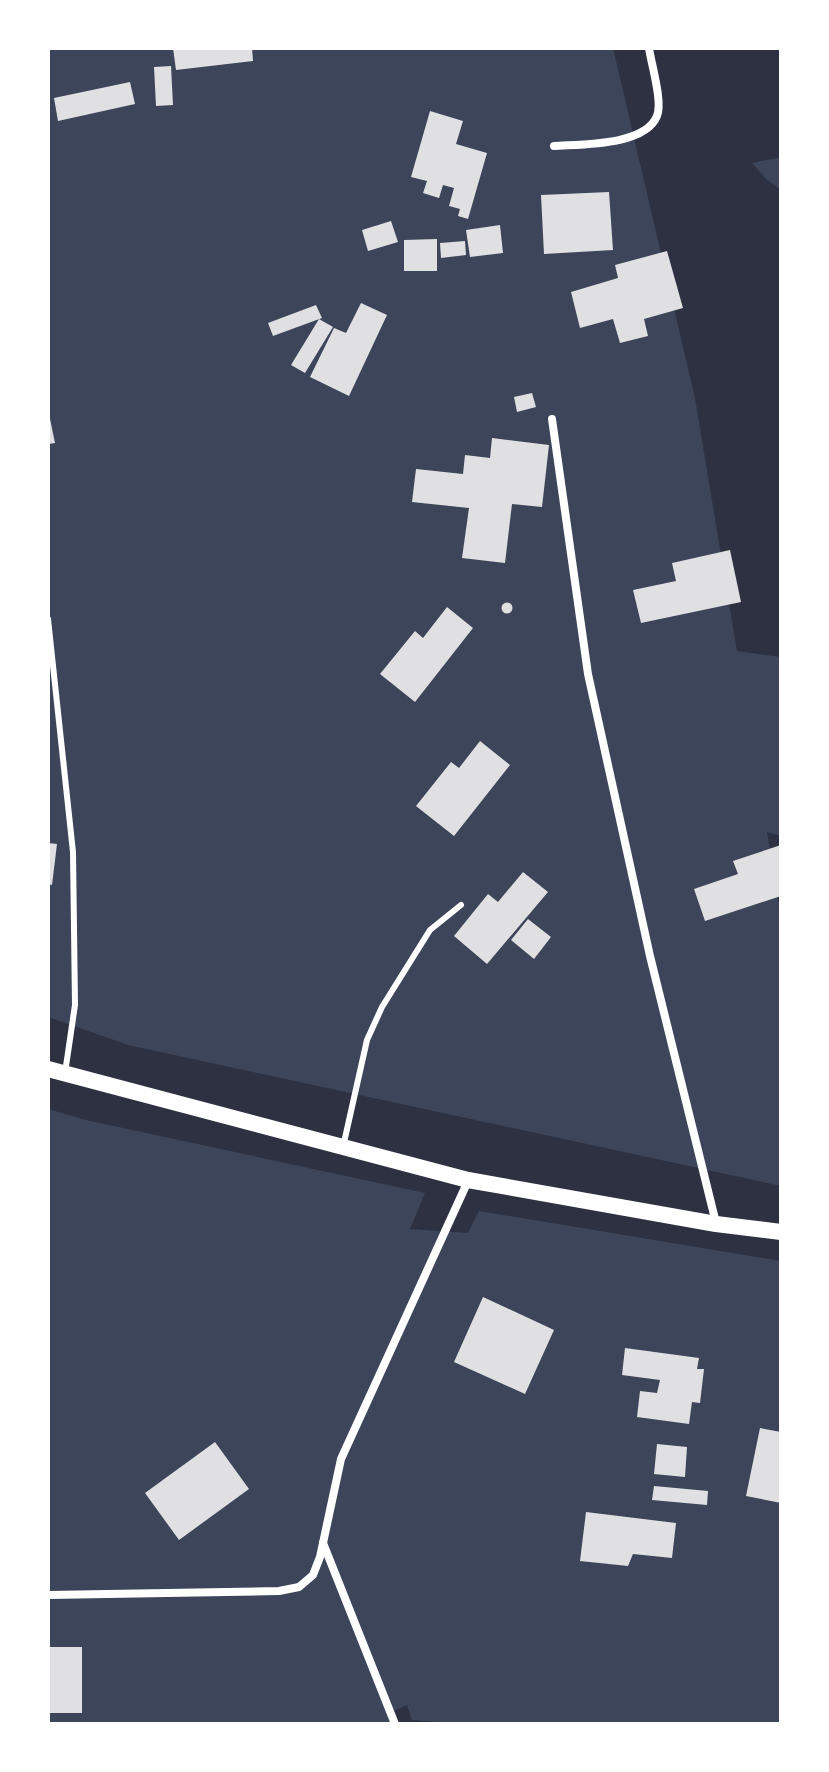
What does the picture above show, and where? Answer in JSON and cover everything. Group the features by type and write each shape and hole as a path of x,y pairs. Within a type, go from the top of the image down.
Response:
{"main road":[{"path":"56,1071 468,1180 716,1224 781,1232"}],"street":[{"path":"554,146 624,140 646,129 657,115 658,100 649,48"},
{"path":"552,419 588,674 650,956 716,1224"},
{"path":"48,1595 279,1591 299,1587 313,1575 341,1459 468,1180"},
{"path":"322,1542 395,1724"}],"lane":[{"path":"48,619 73,852 75,1005 56,1071"},
{"path":"343,1149 367,1040 382,1007 430,930 461,905"}],"shaded area":[{"path":"48,48 613,48 695,398 737,651 781,657 781,836 767,832 781,917 781,1186 128,1045 48,1017"},
{"path":"781,157 781,190 752,163"},
{"path":"48,1109 86,1120 425,1193 410,1229 468,1233 479,1211 781,1261 781,1724 433,1724 436,1722 412,1720 407,1705 388,1714 391,1724 48,1724"}],"building":[{"path":"173,48 252,48 253,61 176,70"},
{"path":"171,66 173,105 156,106 154,67"},
{"path":"130,82 135,104 58,121 54,98"},
{"path":"430,111 463,121 456,144 487,153 468,219 458,216 460,209 449,206 454,188 443,185 439,198 423,193 427,181 411,177"},
{"path":"609,192 613,250 544,254 541,195"},
{"path":"391,221 398,242 368,251 362,230"},
{"path":"500,225 503,253 470,257 466,230"},
{"path":"437,239 437,271 404,271 404,240"},
{"path":"465,241 466,255 441,258 440,243"},
{"path":"667,251 683,308 644,319 648,336 620,343 613,319 580,328 571,292 618,278 615,265"},
{"path":"361,303 387,315 349,396 310,377 334,328 346,333"},
{"path":"316,305 322,318 273,336 268,323"},
{"path":"319,319 333,327 305,373 291,365"},
{"path":"532,393 536,407 517,412 514,397"},
{"path":"48,409 55,443 48,444"},
{"path":"492,438 549,445 542,507 512,504 505,563 462,558 469,508 412,502 416,469 463,474 465,455 490,458"},
{"path":"730,550 741,602 641,623 633,590 676,581 672,563"},
{"path":"507,603 512,608 507,613 502,608"},
{"path":"447,607 473,628 415,702 380,674 415,631 423,638"},
{"path":"480,741 510,765 454,836 416,806 451,762 459,768"},
{"path":"48,843 57,844 52,885 48,884"},
{"path":"781,845 781,896 705,921 694,889 738,874 733,861"},
{"path":"523,872 548,892 487,964 454,936 488,894 498,902"},
{"path":"528,919 551,937 534,959 511,940"},
{"path":"483,1297 554,1330 525,1394 454,1362"},
{"path":"625,1348 699,1358 697,1369 704,1369 700,1403 692,1402 689,1424 637,1417 640,1391 657,1393 660,1380 622,1375"},
{"path":"760,1428 781,1432 781,1503 746,1496"},
{"path":"215,1442 249,1489 179,1540 145,1493"},
{"path":"657,1444 687,1447 685,1477 654,1474"},
{"path":"654,1486 708,1491 707,1505 652,1500"},
{"path":"586,1512 676,1523 672,1558 633,1554 628,1566 580,1561"},
{"path":"48,1647 82,1647 82,1713 48,1713"}]}
